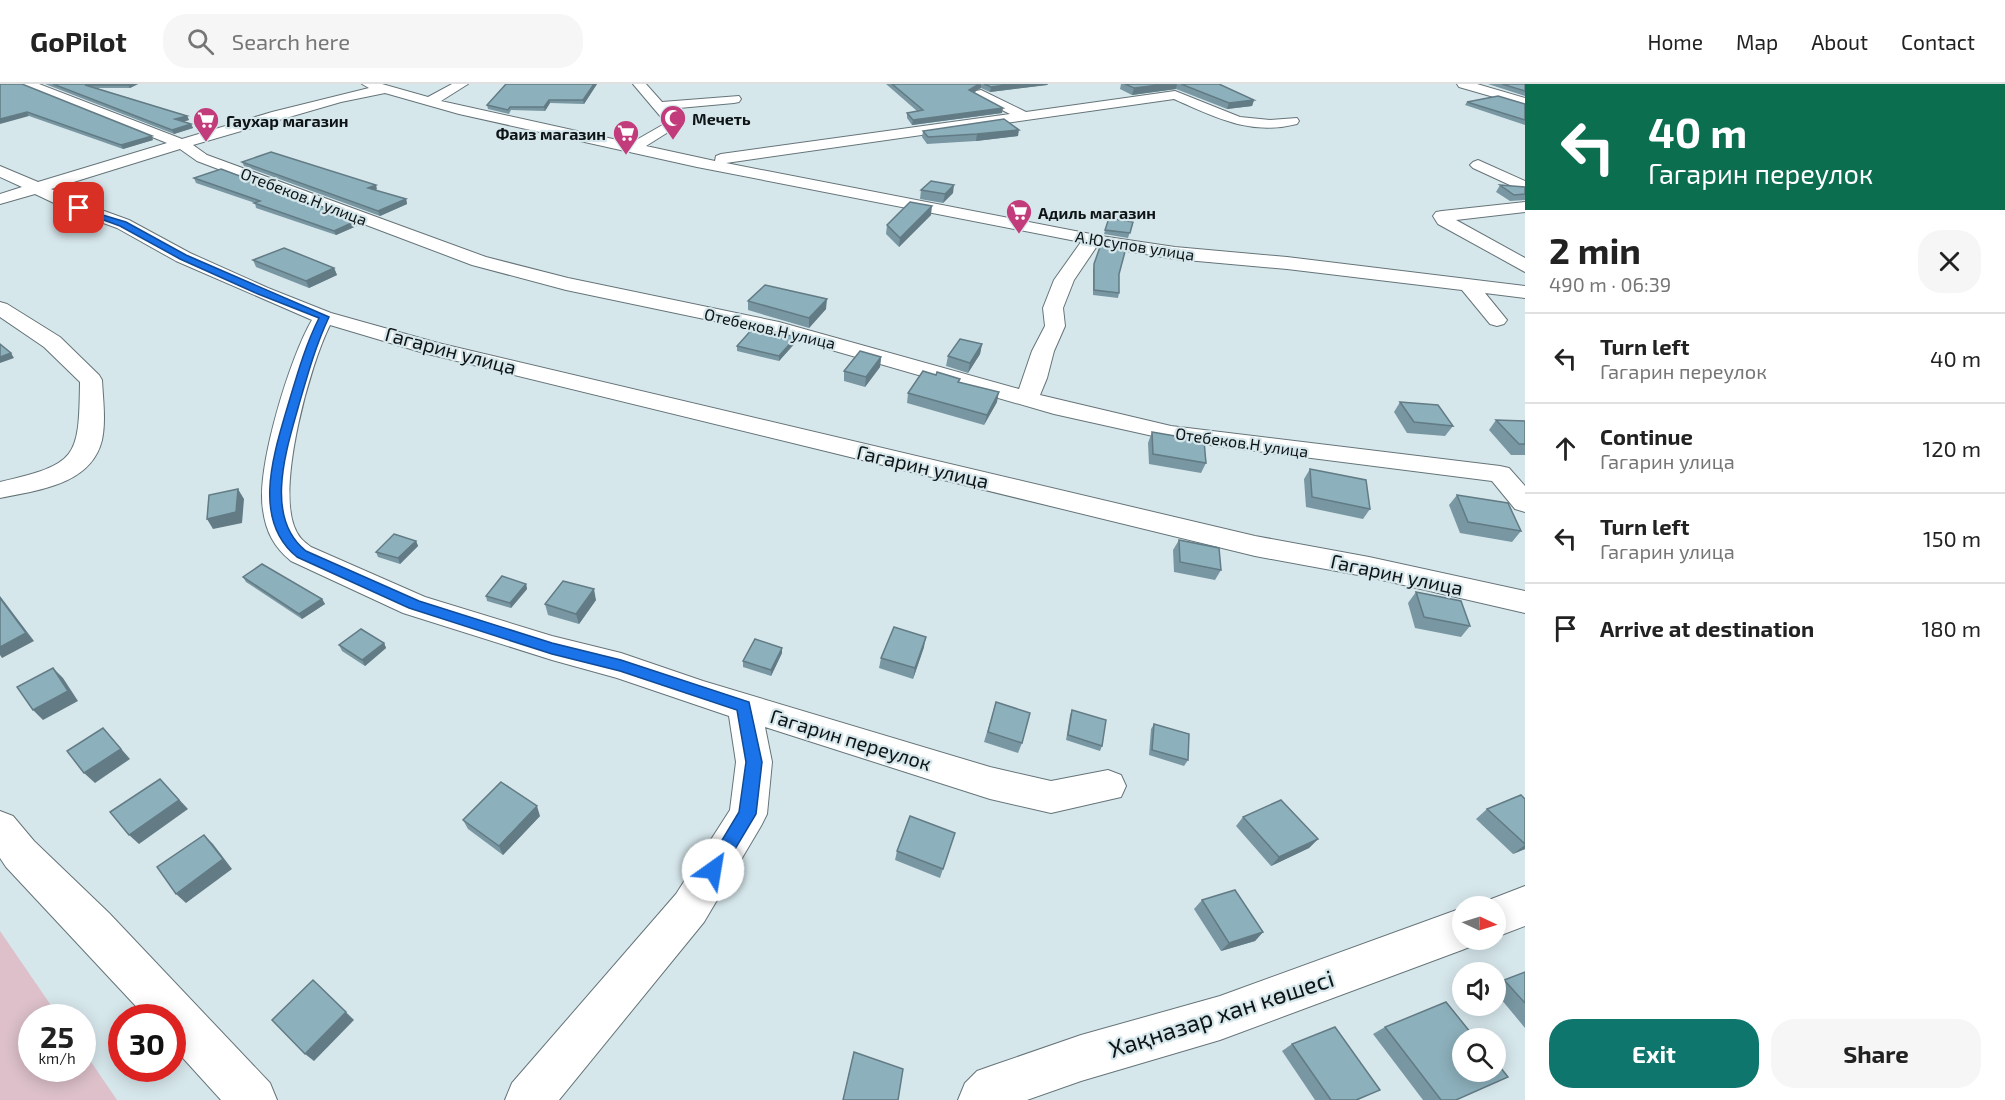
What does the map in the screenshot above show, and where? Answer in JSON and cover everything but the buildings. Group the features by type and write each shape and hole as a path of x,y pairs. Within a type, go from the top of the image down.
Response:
{"street":[{"name":"Отебеков.Н улица","path":"27,84 182,144 202,158 478,261 577,287 779,328 1027,398 1054,408 1171,432 1262,446 1500,474 1525,503"},
{"name":"А.Юсупов улица","path":"368,84 428,102 697,162 1092,239 1175,253 1287,263 1525,292"},
{"path":"428,102 462,84"},
{"path":"633,148 674,124 639,84"},
{"path":"1150,84 1237,121 1270,124 1292,122"},
{"path":"1463,84 1525,102"},
{"path":"0,199 340,98 386,89"},
{"path":"981,94 1022,115"},
{"name":"А.Юсупов улица","path":"697,162 1175,95"},
{"path":"658,106 734,99"},
{"path":"1478,165 1525,187"},
{"name":"Гагарин улица","path":"0,171 79,208 123,224 183,257 252,288 324,317 432,348 623,392 762,429 1255,546 1370,567 1525,602"},
{"path":"1525,207 1442,216 1444,220 1525,267"},
{"path":"1027,398 1036,378 1043,351 1055,326 1053,308 1064,280 1092,239"},
{"path":"1469,286 1497,320"},
{"path":"0,308 52,342 91,380 92,423 88,446 76,465 48,479 0,490"},
{"name":"Гагарин переулок","path":"324,317 314,334 277,463 278,518 288,543 301,554 414,605 552,648 621,666 990,783 1051,797 1108,786"},
{"path":"529,1100 690,908 748,814 754,762 744,706"},
{"path":"0,828 20,854 94,928 253,1100"},
{"path":"1506,913 1525,906"},
{"name":"Хақназар хан көшесі","path":"982,1100 994,1088 1081,1058 1220,1018 1452,933"}],"shaded area":[{"path":"0,931 50,1004 18,1004 18,1082 96,1082 96,1069 117,1100 0,1100"}],"place":[{"name":"Мечеть","path":"673,141"},
{"name":"Гаухар магазин","path":"206,143"},
{"name":"Фаиз магазин","path":"626,156"},
{"name":"Адиль магазин","path":"1019,235"}],"route":[{"path":"79,208 123,224 183,257 298,308 324,317 314,334 277,463 278,518 288,543 301,554 414,605 552,648 621,666 744,706 754,762 748,814 713,870"}]}
